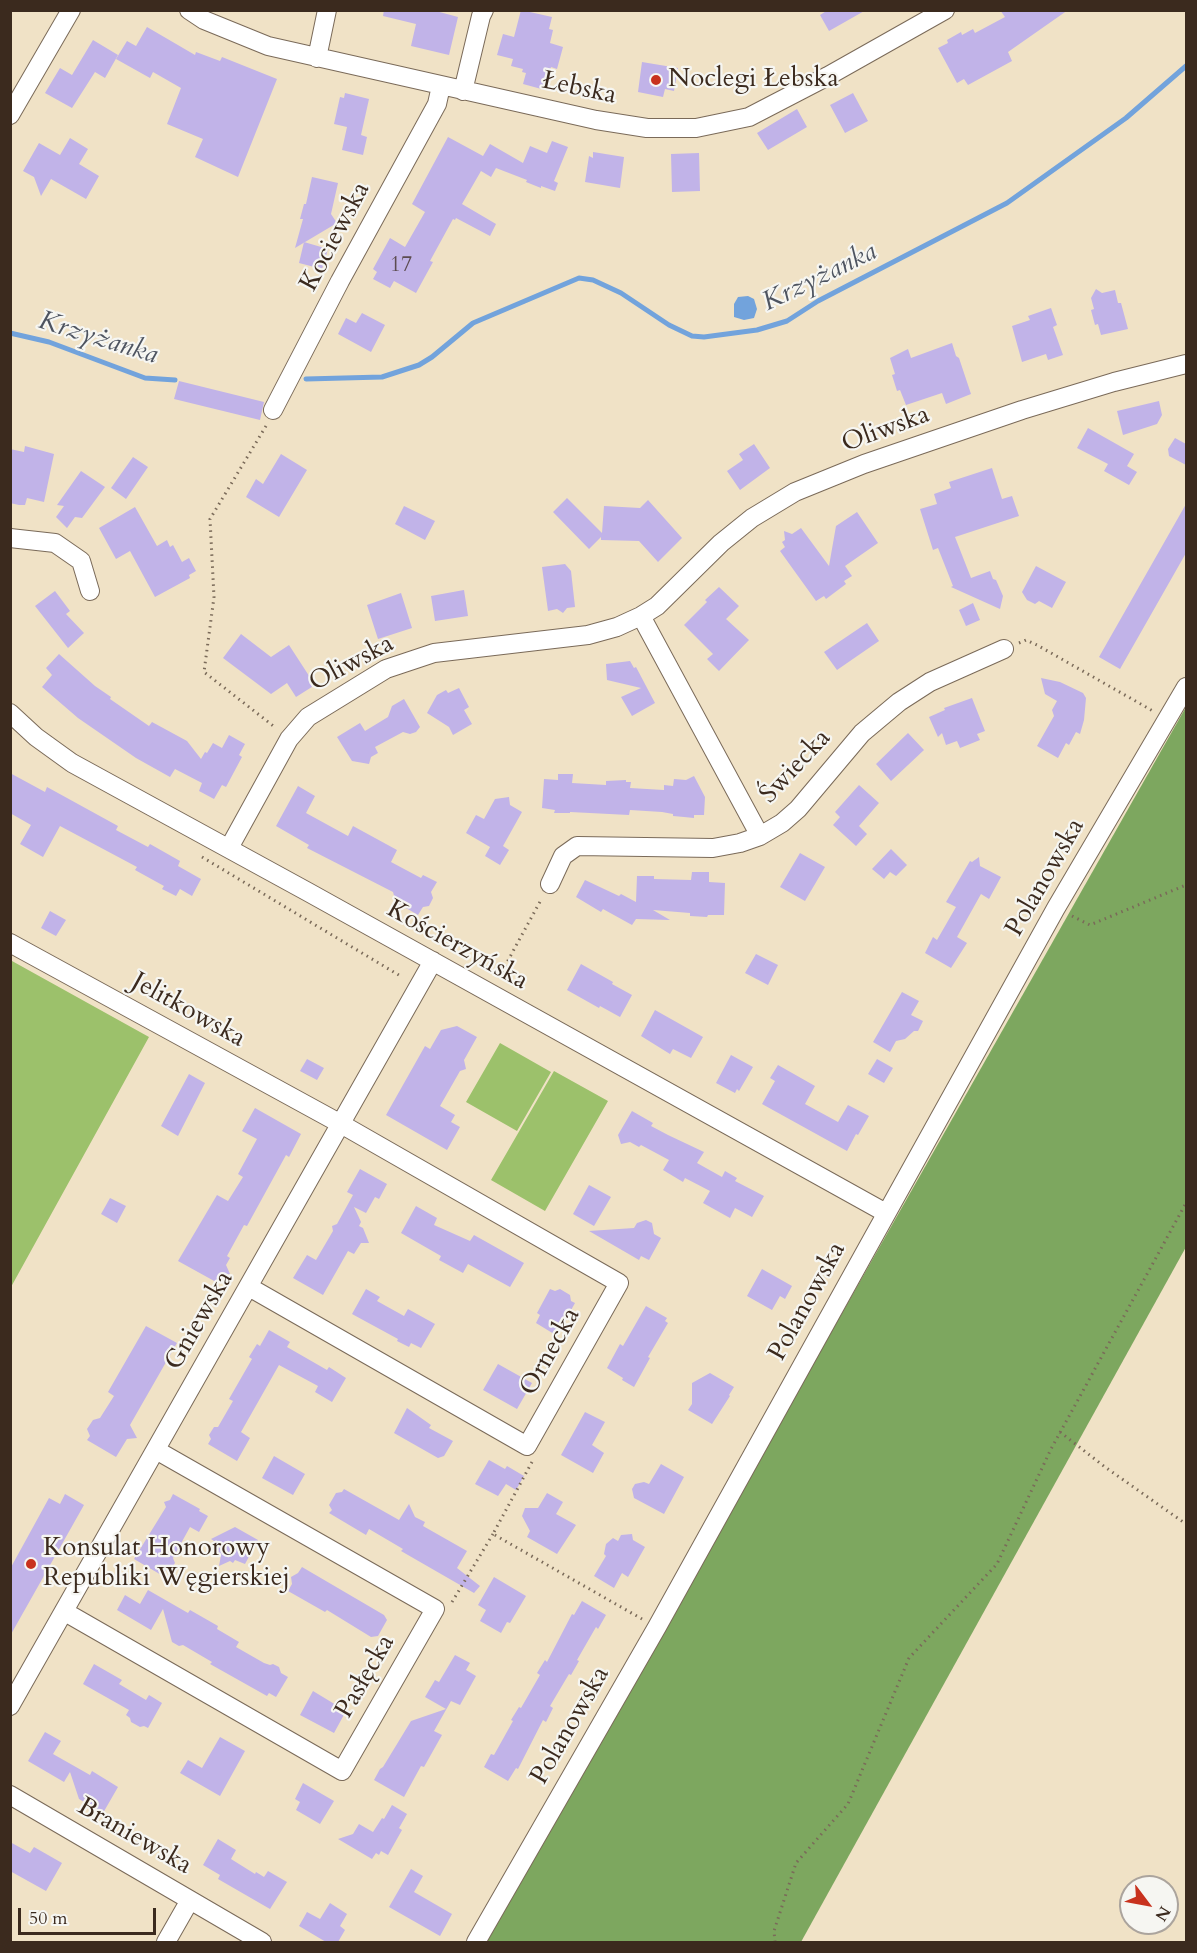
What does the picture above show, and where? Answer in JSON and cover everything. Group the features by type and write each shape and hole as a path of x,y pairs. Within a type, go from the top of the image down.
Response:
{"street":[{"path":"10,115 70,10"},
{"name":"Łebska","path":"189,10 204,20 268,46 596,120 647,128 696,128 749,117 828,76 945,10"},
{"path":"317,58 327,10"},
{"path":"463,91 484,10"},
{"name":"Kociewska","path":"273,410 340,281 437,104 441,86"},
{"name":"Oliwska","path":"229,848 289,739 308,717 386,669 434,653 588,636 617,627 657,606 721,543 752,518 795,492 864,464 1022,410 1114,382 1186,364"},
{"path":"10,538 56,543 81,561 90,591"},
{"path":"641,616 760,836"},
{"name":"Świecka","path":"550,884 563,856 577,846 713,848 740,843 760,836 782,823 798,809 862,733 899,702 930,682 1004,649"},
{"name":"Polanowska","path":"476,1942 657,1627 1056,908 1186,687"},
{"name":"Kościerzyńska","path":"10,713 36,737 72,764 229,848 886,1213"},
{"name":"Jelitkowska","path":"10,943 341,1124"},
{"name":"Gniewska","path":"10,1706 433,961"},
{"name":"Ornecka","path":"341,1124 619,1283 527,1446"},
{"path":"249,1287 527,1446"},
{"path":"156,1450 435,1609"},
{"name":"Pasłęcka","path":"64,1612 342,1772 435,1609"},
{"name":"Braniewska","path":"10,1795 262,1942"},
{"path":"166,1942 190,1900"}],"path":[{"path":"273,410 268,423 210,519 214,597 204,672 289,739"},
{"path":"1004,649 1026,640 1168,720"},
{"path":"490,994 550,884"},
{"path":"1056,908 1090,925 1186,885"},
{"path":"775,1942 774,1931 796,1863 848,1804 909,1658 997,1564 1060,1432 1186,1203"},
{"path":"1060,1432 1186,1524"},
{"path":"435,1609 448,1608 533,1464 527,1446"},
{"path":"493,1534 657,1627"}],"green space":[{"path":"1186,707 1186,1247 801,1942 485,1942"},
{"path":"12,961 149,1037 11,1287 10,962"},
{"path":"500,1043 551,1072 517,1131 466,1102"},
{"path":"554,1071 608,1101 545,1211 491,1180"}],"water":[{"path":"748,296 754,299 757,309 754,318 744,320 734,317 734,304 738,297"}],"building":[{"path":"384,10 432,10 458,17 449,55 411,46 416,24 383,16"},
{"path":"521,10 552,17 549,29 553,30 550,43 563,47 557,69 551,67 545,90 523,84 526,73 522,72 523,69 511,66 513,59 497,55 503,34 514,37"},
{"path":"828,10 866,10 829,31 820,15"},
{"path":"1000,10 1068,10 1008,52 1012,61 968,85 964,79 957,83 938,48 961,32 962,35 973,29 975,33 1005,17"},
{"path":"147,27 195,55 196,52 220,61 222,57 277,79 238,177 195,157 203,139 167,124 181,88 153,72 150,78 116,59 127,41 136,46"},
{"path":"93,40 118,55 105,78 95,72 72,108 45,93 60,68 72,75"},
{"path":"642,62 678,68 674,91 665,89 663,97 638,92"},
{"path":"345,93 369,99 361,135 367,137 363,155 342,150 347,127 334,124 340,97 344,98"},
{"path":"853,93 868,121 845,133 830,105"},
{"path":"797,109 807,127 768,150 757,133"},
{"path":"448,137 483,156 490,144 523,163 530,146 547,153 552,141 568,147 554,181 558,183 555,191 541,186 541,188 496,168 491,177 481,171 462,204 496,224 490,236 456,218 453,219 416,293 394,281 390,288 373,279 377,272 373,269 390,238 405,247 425,212 412,204"},
{"path":"70,138 88,149 79,164 99,176 86,199 51,179 41,196 34,177 23,171 39,143 60,155"},
{"path":"593,152 624,157 620,188 585,182 589,156 593,158"},
{"path":"699,153 700,191 672,192 671,154"},
{"path":"312,177 338,183 331,214 337,223 295,248 303,219 300,219"},
{"path":"304,242 328,249 322,269 299,263"},
{"path":"1096,289 1102,293 1115,290 1128,329 1101,335 1098,324 1095,325 1091,310 1094,309 1091,298"},
{"path":"1051,308 1057,325 1053,327 1063,355 1048,360 1046,354 1022,362 1012,326 1030,320 1028,316"},
{"path":"362,313 385,325 371,352 338,334 346,318 356,323"},
{"path":"952,343 971,394 946,404 942,393 906,405 900,390 897,391 890,358 908,349 911,358"},
{"path":"179,381 264,402 260,420 174,399"},
{"path":"1159,401 1162,415 1157,424 1123,435 1117,411"},
{"path":"1088,428 1134,454 1127,466 1137,472 1129,485 1104,471 1108,464 1077,448"},
{"path":"1175,438 1186,444 1186,465 1169,456 1168,449"},
{"path":"754,444 770,468 740,490 727,471 743,460 739,454"},
{"path":"25,446 54,454 44,502 27,498 25,505 19,505 10,503 10,449 24,452"},
{"path":"281,454 307,470 279,517 246,497 256,479 263,484"},
{"path":"133,457 148,467 126,499 111,488"},
{"path":"992,468 1002,499 1012,496 1019,516 955,537 971,578 990,571 993,579 996,580 1003,596 1000,609 951,587 953,586 938,548 933,550 920,509 937,504 934,494 951,488 949,482"},
{"path":"81,471 105,487 82,518 75,517 67,528 56,517 64,506 57,505"},
{"path":"567,498 602,533 604,506 640,508 648,500 682,538 658,562 639,541 601,540 601,537 589,549 553,512"},
{"path":"1186,504 1186,553 1120,669 1099,657"},
{"path":"404,506 435,521 425,540 395,524"},
{"path":"135,507 157,546 167,540 170,547 173,545 182,562 189,558 196,571 189,575 190,578 155,597 130,551 116,559 99,528"},
{"path":"857,512 878,543 845,566 852,576 844,581 846,584 826,599 824,596 816,601 780,551 785,547 782,542 785,540 784,531 792,534 801,528 829,566 836,526"},
{"path":"565,564 571,571 575,607 567,608 563,613 557,609 548,611 542,567"},
{"path":"1036,566 1066,582 1052,608 1039,601 1035,604 1027,600 1022,592"},
{"path":"719,587 739,606 726,619 749,640 719,671 707,659 713,654 684,625"},
{"path":"464,590 468,616 435,621 431,596"},
{"path":"55,591 70,611 66,614 84,633 68,648 35,606"},
{"path":"401,593 412,628 378,639 367,605"},
{"path":"973,603 980,620 966,626 959,610"},
{"path":"867,623 879,641 837,670 824,652"},
{"path":"241,634 271,657 289,645 315,685 296,697 287,683 271,694 223,658"},
{"path":"59,654 111,697 110,699 149,726 152,722 187,741 201,759 213,743 222,748 229,735 245,744 239,755 242,757 226,787 222,785 214,799 199,791 202,783 175,769 170,777 136,758 78,718 42,687 52,675 46,668"},
{"path":"630,661 634,668 636,667 655,703 632,716 621,697 641,688 607,680 606,664"},
{"path":"1041,678 1060,682 1083,693 1086,698 1080,734 1076,732 1069,745 1066,743 1058,758 1037,746 1054,716 1052,710 1057,701 1045,694"},
{"path":"459,688 469,707 464,710 472,724 453,735 449,727 427,713 437,695 446,690 448,693"},
{"path":"972,698 985,731 977,734 980,740 960,748 957,741 946,745 942,733 938,737 929,717 945,710 944,708"},
{"path":"404,699 420,727 416,732 410,734 403,732 375,747 378,753 371,757 369,764 352,761 337,737 360,723 365,731 388,717 392,706"},
{"path":"908,733 924,750 891,781 876,764"},
{"path":"10,773 45,792 47,787 118,826 116,830 148,847 150,844 180,861 178,866 201,879 192,896 180,889 176,896 162,889 164,886 135,870 137,867 60,826 43,857 20,844 31,825 10,813"},
{"path":"558,774 573,774 572,783 606,785 606,781 626,780 626,782 631,782 630,788 664,790 664,785 673,786 674,779 686,780 694,776 705,797 704,815 694,815 694,818 673,816 673,814 662,812 630,810 629,815 554,813 555,810 542,808 544,779 558,780"},
{"path":"859,785 879,803 859,826 867,834 856,846 833,825 840,817 835,812"},
{"path":"298,786 315,796 306,813 348,836 353,826 397,850 391,862 421,878 423,875 437,882 431,892 433,898 429,906 423,907 418,915 397,906 393,892 307,848 309,845 276,826"},
{"path":"509,797 510,805 522,812 503,846 509,850 500,865 485,856 490,847 466,833 476,815 484,819 495,799"},
{"path":"891,849 907,865 896,876 890,872 884,879 872,869"},
{"path":"800,853 825,867 805,901 780,887"},
{"path":"979,857 980,866 1001,877 989,899 981,894 957,937 967,943 951,968 925,953 933,937 937,940 956,907 946,902 970,861"},
{"path":"692,872 709,872 709,882 725,883 724,915 690,916 690,913 653,910 670,920 636,919 632,925 603,909 601,912 576,897 585,880 636,902 637,876 691,880"},
{"path":"50,911 66,920 56,936 41,928"},
{"path":"756,954 778,965 768,985 745,973"},
{"path":"581,964 632,995 620,1017 567,990"},
{"path":"902,992 919,1001 911,1015 923,1021 918,1031 914,1031 905,1039 896,1041 890,1052 873,1042"},
{"path":"655,1010 703,1037 691,1058 673,1049 670,1054 641,1036"},
{"path":"457,1026 477,1037 464,1060 466,1069 460,1071 440,1106 455,1115 451,1122 460,1127 447,1150 386,1115 425,1046 430,1049 441,1030"},
{"path":"731,1055 753,1067 739,1091 737,1089 735,1093 716,1083"},
{"path":"307,1059 324,1068 317,1080 300,1071"},
{"path":"877,1059 893,1068 884,1083 868,1074"},
{"path":"778,1065 815,1086 805,1104 838,1122 848,1105 869,1116 847,1151 762,1104 775,1081 770,1078"},
{"path":"189,1074 205,1083 178,1136 161,1126"},
{"path":"255,1108 301,1134 289,1157 286,1155 247,1226 244,1225 227,1256 230,1258 226,1265 230,1274 220,1276 216,1282 178,1261 217,1195 228,1201 243,1177 238,1174 257,1139 242,1131"},
{"path":"632,1111 653,1123 651,1126 704,1152 697,1163 722,1177 725,1171 737,1178 735,1181 764,1196 752,1217 735,1208 730,1218 703,1203 710,1191 685,1178 683,1182 663,1170 669,1160 641,1145 639,1147 630,1142 621,1144 618,1135"},
{"path":"360,1169 387,1184 379,1199 375,1197 366,1213 354,1207 361,1222 359,1226 363,1228 369,1243 361,1243 354,1254 348,1251 323,1295 293,1278 307,1255 316,1260 333,1231 332,1226 337,1224 353,1195 347,1192"},
{"path":"589,1185 611,1197 594,1226 573,1214"},
{"path":"110,1198 126,1206 117,1223 101,1214"},
{"path":"416,1206 437,1218 434,1225 470,1241 474,1235 524,1263 510,1287 468,1264 463,1273 439,1260 441,1256 401,1233"},
{"path":"646,1220 652,1223 654,1234 661,1238 649,1260 641,1256 639,1260 589,1231 634,1228 637,1223"},
{"path":"762,1269 792,1286 785,1299 780,1296 772,1310 747,1296"},
{"path":"366,1289 380,1297 377,1301 404,1316 408,1309 435,1324 421,1348 411,1343 409,1347 352,1314"},
{"path":"550,1289 555,1291 560,1289 570,1295 571,1301 575,1303 561,1328 558,1326 554,1334 536,1323 540,1315 537,1313"},
{"path":"646,1306 667,1318 665,1321 668,1323 634,1387 607,1368 620,1344 623,1346"},
{"path":"146,1326 177,1343 130,1425 137,1438 127,1439 116,1457 87,1440 90,1436 87,1429 93,1420 100,1418 114,1396 108,1392"},
{"path":"269,1330 290,1342 287,1347 327,1370 329,1367 346,1378 332,1402 315,1392 318,1386 279,1365 241,1432 250,1438 237,1461 208,1444 211,1439 209,1435 214,1427 218,1427 233,1401 229,1399 252,1359 249,1357 257,1344 260,1346"},
{"path":"498,1364 532,1383 517,1409 483,1390"},
{"path":"710,1373 734,1387 712,1424 688,1410 692,1404 692,1383"},
{"path":"407,1408 431,1425 429,1428 453,1441 444,1456 438,1458 394,1433"},
{"path":"585,1412 605,1422 592,1445 604,1453 593,1473 561,1455"},
{"path":"274,1456 305,1474 293,1495 262,1478"},
{"path":"489,1460 505,1469 507,1466 524,1476 516,1490 506,1484 498,1496 475,1484"},
{"path":"661,1464 684,1477 664,1514 634,1498 632,1489 635,1484 644,1482 649,1484"},
{"path":"344,1489 399,1520 409,1504 415,1517 425,1522 423,1526 467,1551 457,1568 480,1586 474,1593 401,1551 403,1549 369,1529 366,1535 329,1513 332,1510 329,1505 336,1493"},
{"path":"547,1493 563,1502 556,1514 576,1525 557,1554 527,1537 530,1531 522,1516 525,1508 538,1508"},
{"path":"65,1494 84,1505 10,1636 10,1569 49,1498 60,1504"},
{"path":"173,1494 208,1516 199,1532 190,1527 173,1558 175,1563 171,1569 166,1570 163,1576 134,1559 166,1507 164,1502 170,1500"},
{"path":"235,1527 258,1540 245,1564 235,1560 233,1563 230,1561 219,1566 221,1555 216,1552 220,1545 211,1539"},
{"path":"632,1534 633,1540 645,1547 628,1577 622,1573 614,1588 594,1576 606,1556 604,1554 606,1544 613,1538 618,1541 621,1535"},
{"path":"302,1567 384,1615 387,1620 378,1636 371,1637 327,1610 325,1612 288,1591 292,1584 291,1577"},
{"path":"494,1577 526,1596 510,1623 507,1622 501,1633 480,1621 486,1610 478,1605"},
{"path":"148,1590 188,1613 190,1610 218,1626 217,1629 239,1642 236,1647 264,1663 279,1667 281,1673 288,1677 276,1697 269,1693 267,1696 210,1664 212,1662 183,1645 179,1646 172,1642 163,1609 151,1630 117,1610 125,1595 140,1604"},
{"path":"582,1601 606,1615 598,1629 596,1627 571,1675 569,1674 550,1706 553,1708 546,1722 543,1720 518,1769 516,1768 508,1781 484,1767 491,1754 494,1755 513,1721 511,1720 519,1707 521,1708 540,1675 537,1673 545,1660 547,1662 572,1614 574,1615"},
{"path":"455,1655 470,1663 466,1670 476,1676 460,1705 451,1701 434,1731 442,1735 404,1797 374,1780 411,1721 446,1709 425,1697 435,1680 439,1682"},
{"path":"94,1664 122,1680 119,1684 146,1700 149,1695 162,1703 148,1728 131,1722 126,1715 129,1710 83,1684"},
{"path":"313,1691 346,1711 334,1733 300,1715"},
{"path":"45,1732 61,1741 53,1754 90,1775 92,1771 118,1787 103,1813 79,1799 70,1772 64,1782 28,1761"},
{"path":"220,1737 245,1751 220,1796 180,1773 188,1760 202,1768"},
{"path":"303,1783 334,1801 320,1824 296,1810 300,1802 295,1799"},
{"path":"392,1805 407,1814 399,1828 402,1830 388,1855 381,1851 379,1855 376,1853 372,1859 338,1839 353,1834 359,1824 373,1832"},
{"path":"218,1839 236,1850 231,1859 255,1874 256,1872 264,1877 268,1871 287,1882 270,1909 218,1879 220,1875 203,1865"},
{"path":"10,1842 30,1853 34,1847 62,1863 46,1891 10,1871"},
{"path":"411,1869 423,1876 414,1892 452,1914 440,1936 389,1907"},
{"path":"330,1903 347,1914 340,1926 345,1930 338,1942 326,1942 299,1926 307,1912 320,1919"}],"waterway":[{"name":"Krzyżanka","path":"306,379 382,377 419,365 473,323 579,278 593,280 621,293 669,325 692,336 704,337 757,330 787,321 818,301 1007,203 1126,118 1186,66"},
{"name":"Krzyżanka","path":"10,333 49,342 145,378 175,380"}],"place":[{"name":"Noclegi Łebska","path":"656,80"},
{"name":"Konsulat Honorowy Republiki Węgierskiej","path":"31,1564"}]}
